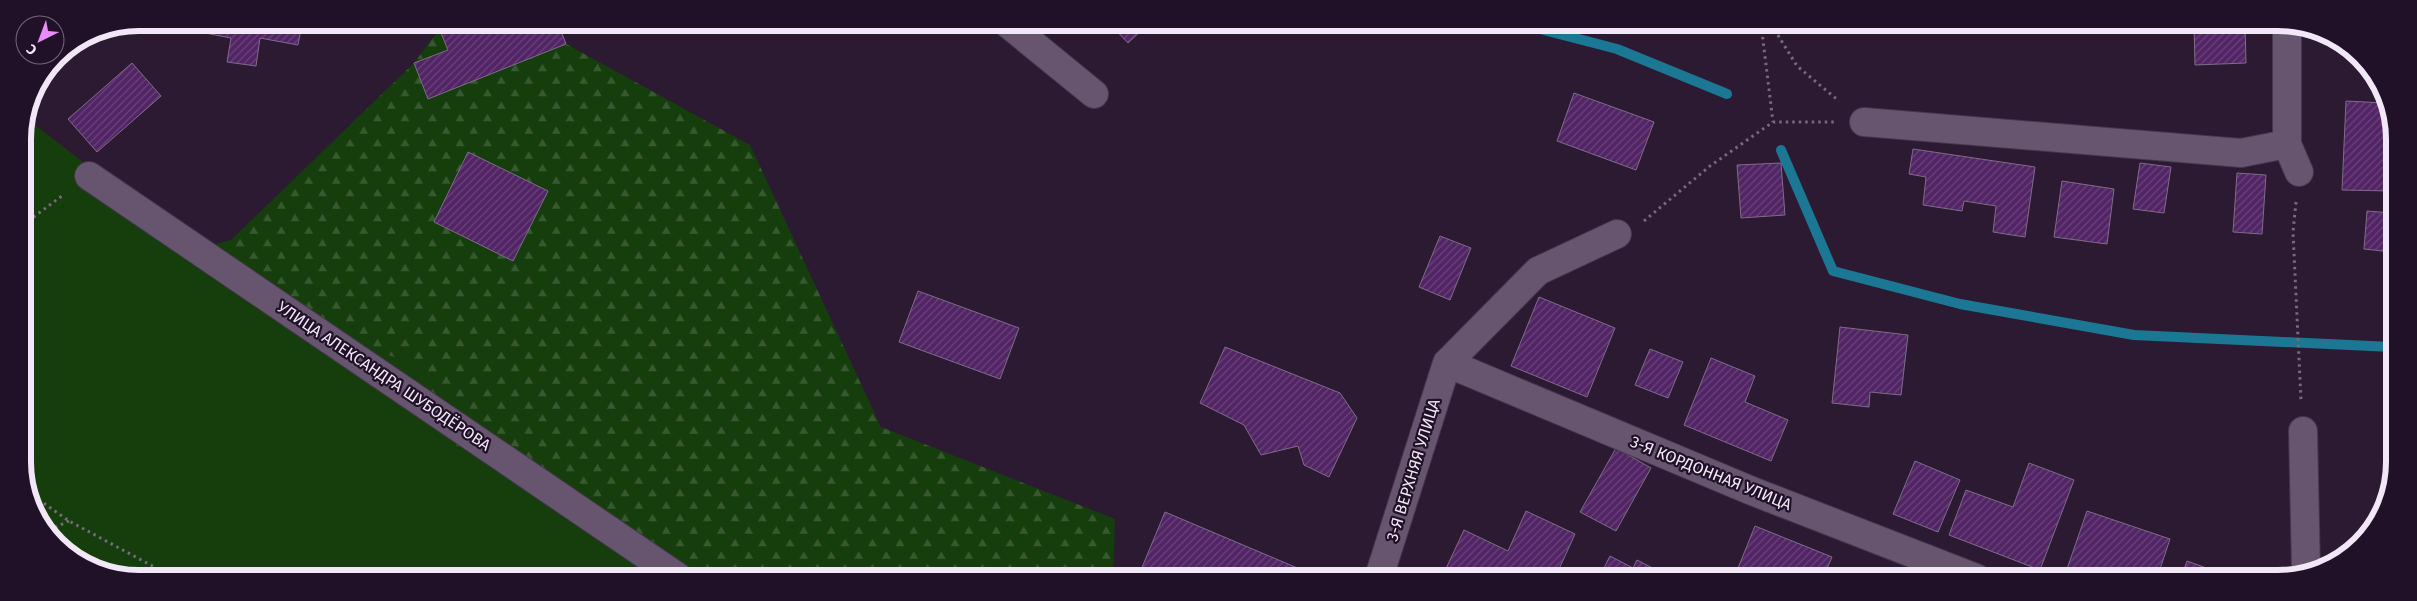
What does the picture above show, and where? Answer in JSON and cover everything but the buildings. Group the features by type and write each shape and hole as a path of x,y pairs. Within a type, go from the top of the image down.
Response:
{"street":[{"path":"1017,31 1094,94"},
{"path":"2287,32 2286,144 2298,182"},
{"path":"1864,122 2241,153 2286,144"},
{"name":"УЛИЦА АЛЕКСАНДРА ШУБОДЁРОВА","path":"89,176 668,570"},
{"path":"1447,363 1538,271 1617,234"},
{"name":"3-Я ВЕРХНЯЯ УЛИЦА","path":"1381,570 1447,363"},
{"name":"3-Я КОРДОННАЯ УЛИЦА","path":"1447,363 1752,491 1955,570"},
{"path":"2303,431 2306,566"}],"path":[{"path":"1762,31 1773,122"},
{"path":"1775,31 1797,66 1864,122"},
{"path":"1648,219 1710,166 1773,122 1864,122"},
{"path":"31,218 89,176"},
{"path":"2298,182 2293,232 2303,431"},
{"path":"38,499 69,521 160,570"},
{"path":"54,528 69,521"}],"green space":[{"path":"438,31 543,31 750,145 881,427 1115,519 1113,570 139,570 118,568 104,564 91,559 73,547 58,533 42,510 32,476 31,251 86,277 231,240 414,63"},
{"path":"34,124 302,332 421,364 435,434 675,570 139,570 118,568 104,564 91,559 73,547 58,533 42,510 32,476 32,125"}],"waterway":[{"path":"1548,31 1617,49 1727,94"},
{"path":"1781,150 1833,271 1960,304 2134,335 2386,347"}]}
